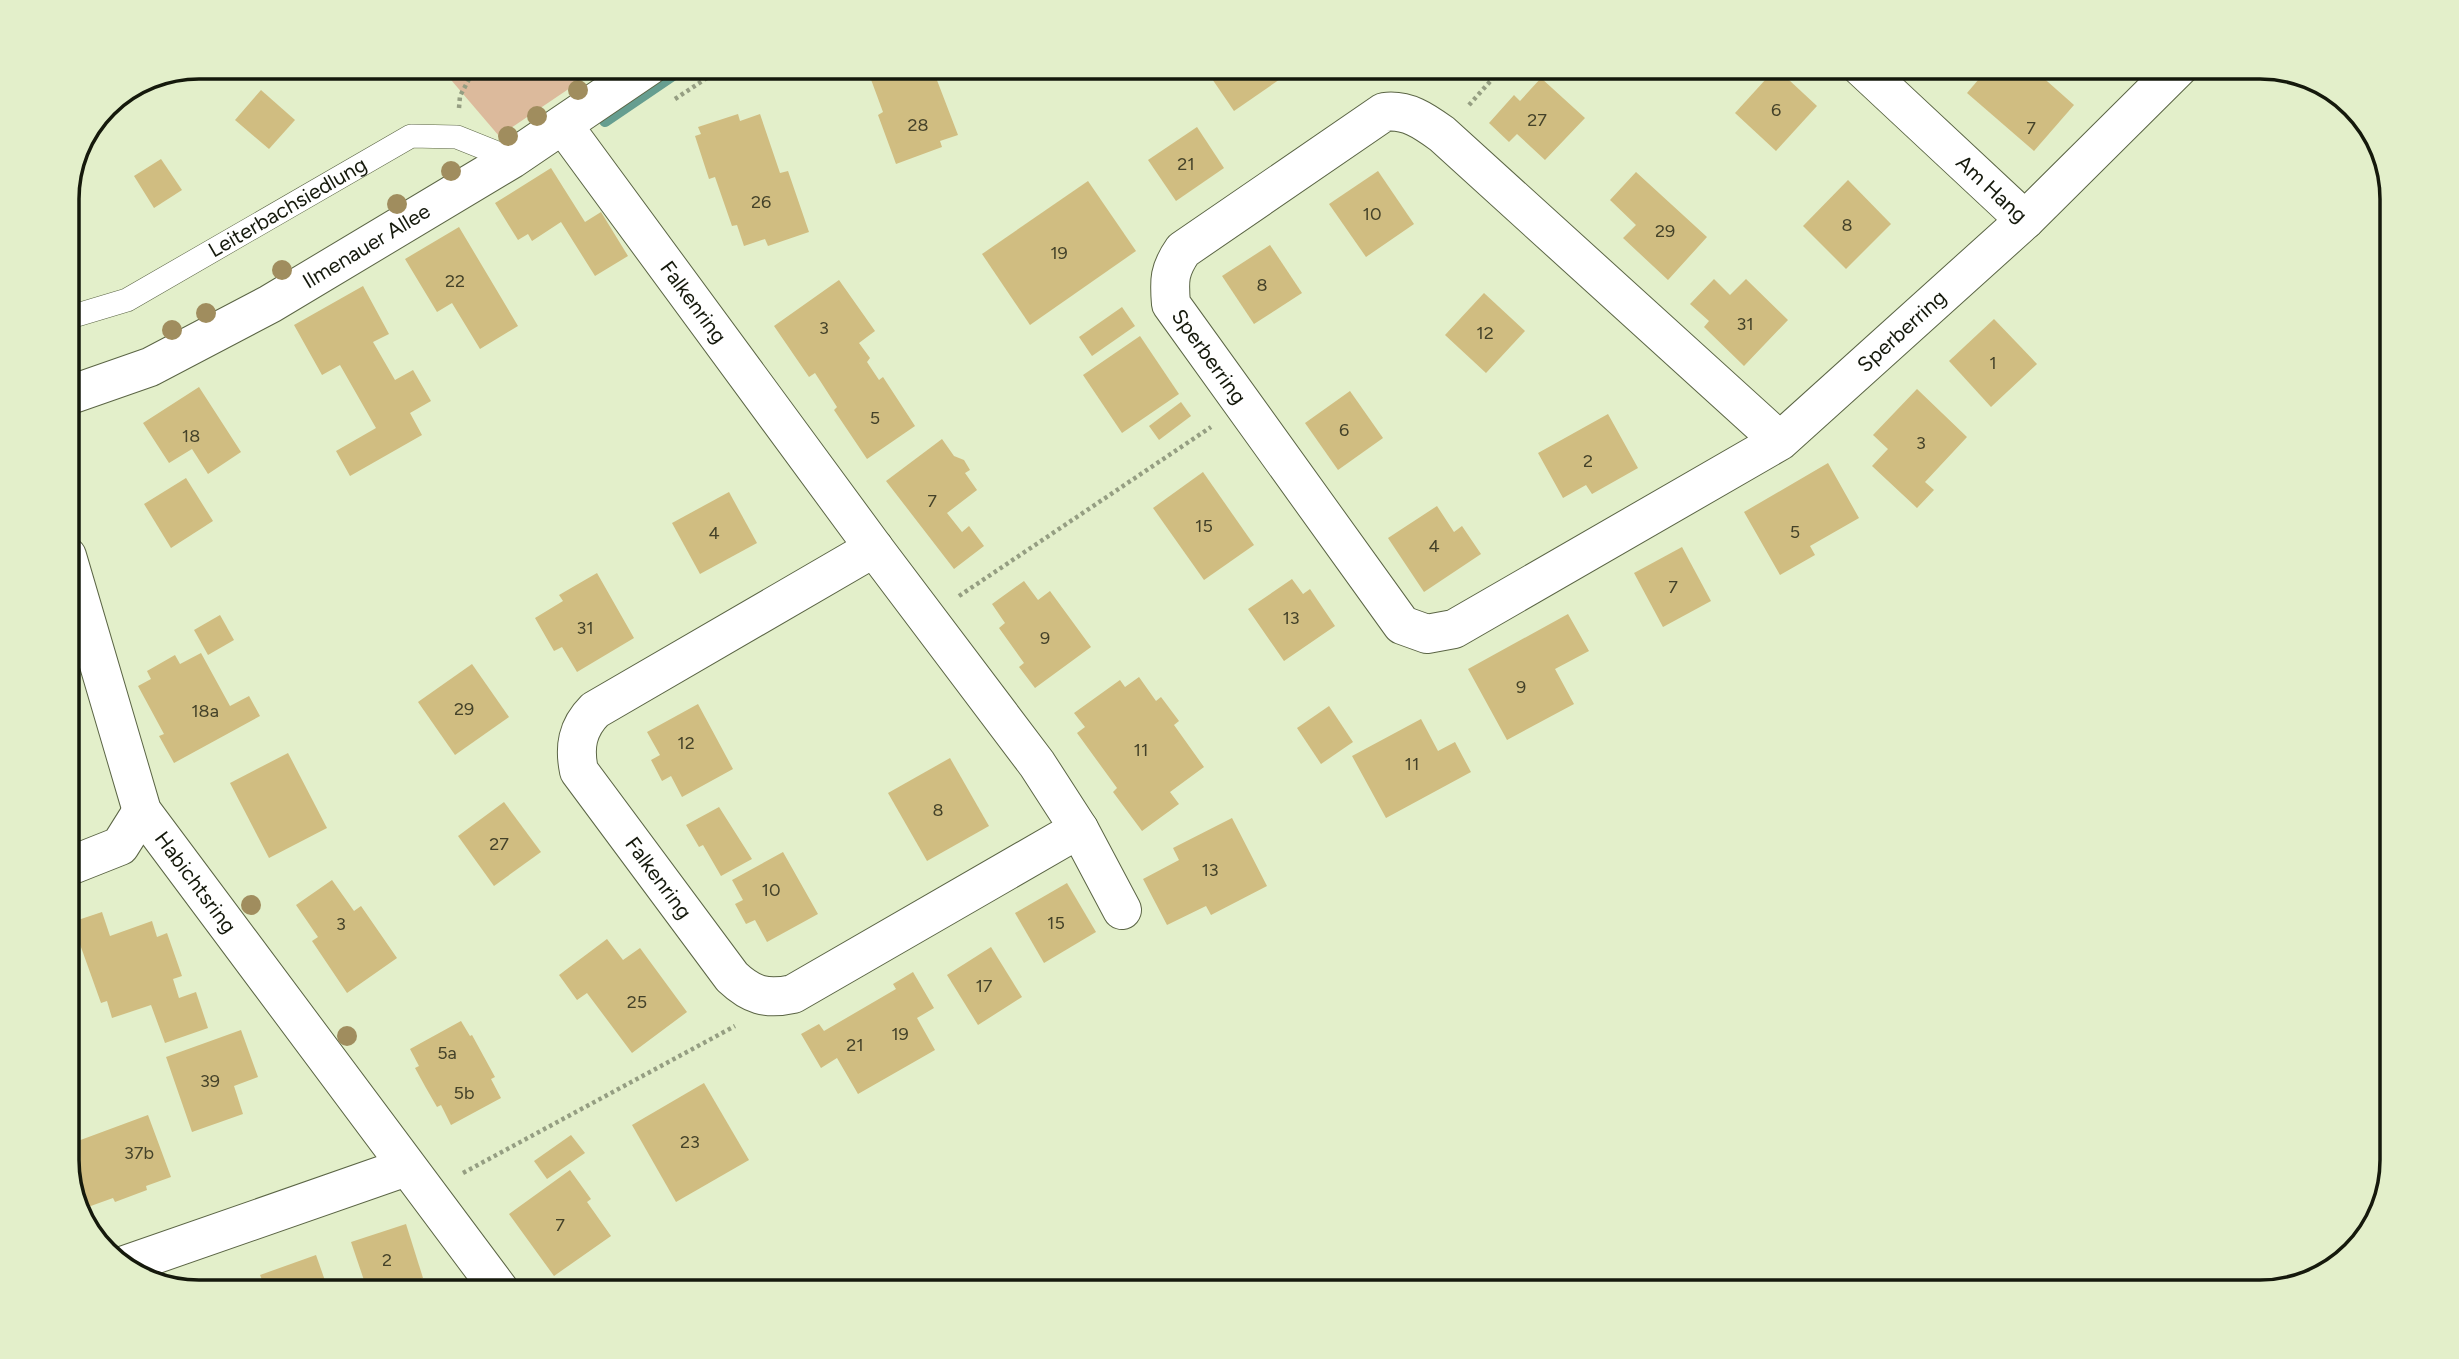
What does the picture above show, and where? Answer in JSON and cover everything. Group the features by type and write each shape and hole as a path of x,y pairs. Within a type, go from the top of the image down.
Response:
{"street":[{"name":"Ilmenauer Allee","path":"79,392 150,367 270,304 512,159 630,79"},
{"name":"Am Hang","path":"1874,79 2025,220 2167,79"},
{"name":"Sperberring","path":"1780,441 1442,134 1399,110 1384,112 1183,250 1173,264 1169,283 1171,304 1402,625 1427,634 1454,629 1780,441 2025,220"},
{"name":"Falkenring","path":"562,125 1037,764 1079,829 1122,909"},
{"name":"Falkenring","path":"874,548 595,710 583,721 578,735 576,755 579,771 732,977 745,989 779,998 793,995 1079,829"},
{"name":"Habichtsring","path":"79,597 142,811 491,1280"},
{"path":"79,862 120,846 142,811"},
{"path":"135,1262 416,1180"}],"lane":[{"name":"Leiterbachsiedlung","path":"79,314 127,300 411,136 457,137 512,159"}],"path":[{"path":"457,137 460,96 469,79"},
{"path":"1442,134 1492,79"},
{"path":"927,619 1244,405"},
{"path":"416,1180 739,1024"}],"shaded area":[{"path":"450,79 583,79 499,136"}],"building":[{"path":"871,79 937,79 958,135 940,141 942,147 896,164 878,115 883,112"},
{"path":"1212,79 1280,79 1234,111"},
{"path":"1542,79 1585,118 1545,160 1517,134 1509,142 1489,123 1514,95 1520,101"},
{"path":"1766,79 1788,79 1817,106 1776,151 1735,113"},
{"path":"1979,79 2045,79 2074,105 2034,151 1967,93"},
{"path":"261,90 295,120 269,149 235,120"},
{"path":"738,114 740,121 760,114 780,173 788,171 809,232 768,246 765,239 744,246 737,225 732,226 715,177 709,179 695,136 701,134 698,127"},
{"path":"1197,127 1224,168 1176,201 1148,160"},
{"path":"161,159 182,190 154,208 134,176"},
{"path":"551,168 585,222 601,212 628,256 595,276 561,222 532,241 528,234 518,240 495,203"},
{"path":"1378,171 1414,224 1366,257 1329,204"},
{"path":"1636,172 1707,237 1668,280 1623,238 1636,225 1610,200"},
{"path":"1848,180 1891,224 1846,269 1803,226"},
{"path":"1088,181 1136,251 1030,325 982,254"},
{"path":"459,227 518,326 480,349 452,303 437,312 405,259"},
{"path":"1270,245 1302,293 1254,324 1222,276"},
{"path":"1714,279 1730,295 1746,279 1788,320 1744,366 1704,327 1709,321 1690,304"},
{"path":"839,280 875,331 859,343 870,358 867,362 879,380 883,377 915,426 867,459 834,410 837,407 815,373 809,377 774,326"},
{"path":"363,286 389,334 373,342 395,380 413,370 431,401 410,413 422,435 350,476 336,451 376,428 340,365 322,375 294,325"},
{"path":"1484,293 1525,331 1486,373 1445,335"},
{"path":"1122,307 1135,326 1092,356 1079,337"},
{"path":"1994,319 2037,364 1991,407 1949,361"},
{"path":"1140,336 1179,394 1122,433 1083,375"},
{"path":"199,387 241,452 208,474 192,449 169,463 143,423"},
{"path":"1917,389 1967,437 1925,482 1934,490 1917,508 1872,466 1888,449 1873,435"},
{"path":"1350,391 1383,438 1338,470 1305,423"},
{"path":"1181,402 1191,416 1159,440 1149,426"},
{"path":"1608,414 1638,468 1592,494 1586,485 1563,498 1538,453"},
{"path":"942,439 954,456 964,460 970,470 965,473 977,490 947,513 962,532 969,526 984,546 954,569 886,481"},
{"path":"1828,463 1859,518 1810,546 1815,555 1780,575 1744,512"},
{"path":"1203,472 1254,545 1204,580 1153,508"},
{"path":"186,478 213,521 171,548 144,504"},
{"path":"729,492 757,543 700,574 672,523"},
{"path":"1437,506 1454,532 1462,526 1481,554 1424,592 1388,538"},
{"path":"1682,547 1711,601 1663,627 1634,573"},
{"path":"597,573 634,638 577,672 562,647 554,651 535,618 563,601 559,595"},
{"path":"1292,579 1303,594 1310,589 1335,626 1284,661 1248,609"},
{"path":"1024,581 1038,600 1050,591 1091,647 1035,688 1019,667 1024,663 999,628 1005,623 992,604"},
{"path":"1568,614 1589,651 1555,669 1574,704 1507,740 1468,669"},
{"path":"220,615 234,640 208,655 194,630"},
{"path":"201,653 230,706 249,696 260,716 174,763 159,736 164,734 138,686 151,679 147,671 175,655 180,664"},
{"path":"472,664 509,717 455,755 418,702"},
{"path":"1139,677 1156,701 1161,697 1179,721 1174,725 1204,767 1170,792 1179,804 1142,831 1113,792 1117,788 1077,733 1085,727 1074,713 1120,680 1125,687"},
{"path":"698,704 733,769 682,797 671,776 662,781 651,760 660,755 647,732"},
{"path":"1329,706 1353,742 1321,764 1297,728"},
{"path":"1421,719 1438,751 1455,742 1471,772 1386,818 1352,756"},
{"path":"288,753 327,828 269,858 230,783"},
{"path":"950,758 989,826 927,861 888,793"},
{"path":"504,802 541,852 494,886 458,836"},
{"path":"719,807 752,859 721,876 703,845 699,847 686,825"},
{"path":"1232,818 1267,886 1211,915 1206,906 1167,925 1143,879 1179,860 1173,848"},
{"path":"783,852 818,914 767,942 755,920 746,924 735,904 743,900 732,880"},
{"path":"332,880 354,911 361,906 397,958 347,993 312,941 318,937 296,905"},
{"path":"1067,883 1096,932 1044,963 1015,913"},
{"path":"102,912 110,936 152,921 157,937 167,933 182,976 173,979 179,998 196,992 208,1028 165,1043 151,1005 112,1018 107,1001 101,1003 79,942 79,920"},
{"path":"607,939 623,960 640,948 687,1012 632,1053 587,993 577,1000 559,975"},
{"path":"991,947 1022,997 978,1025 947,975"},
{"path":"913,972 934,1008 917,1018 935,1050 858,1094 837,1058 821,1068 801,1034 819,1024 824,1031 896,989 893,984"},
{"path":"461,1021 470,1036 472,1035 495,1077 491,1079 501,1098 451,1125 441,1105 437,1107 415,1068 419,1066 410,1049"},
{"path":"241,1030 258,1077 234,1086 243,1114 192,1132 166,1057"},
{"path":"704,1083 749,1160 676,1202 632,1125"},
{"path":"148,1115 171,1177 115,1202 113,1198 88,1207 81,1184 79,1141"},
{"path":"571,1135 585,1153 547,1179 534,1161"},
{"path":"570,1170 591,1199 587,1202 611,1236 554,1276 509,1214"},
{"path":"406,1224 423,1278 364,1280 351,1242"},
{"path":"316,1255 325,1280 262,1280 260,1275"}],"waterway":[{"path":"605,121 667,79"}]}
